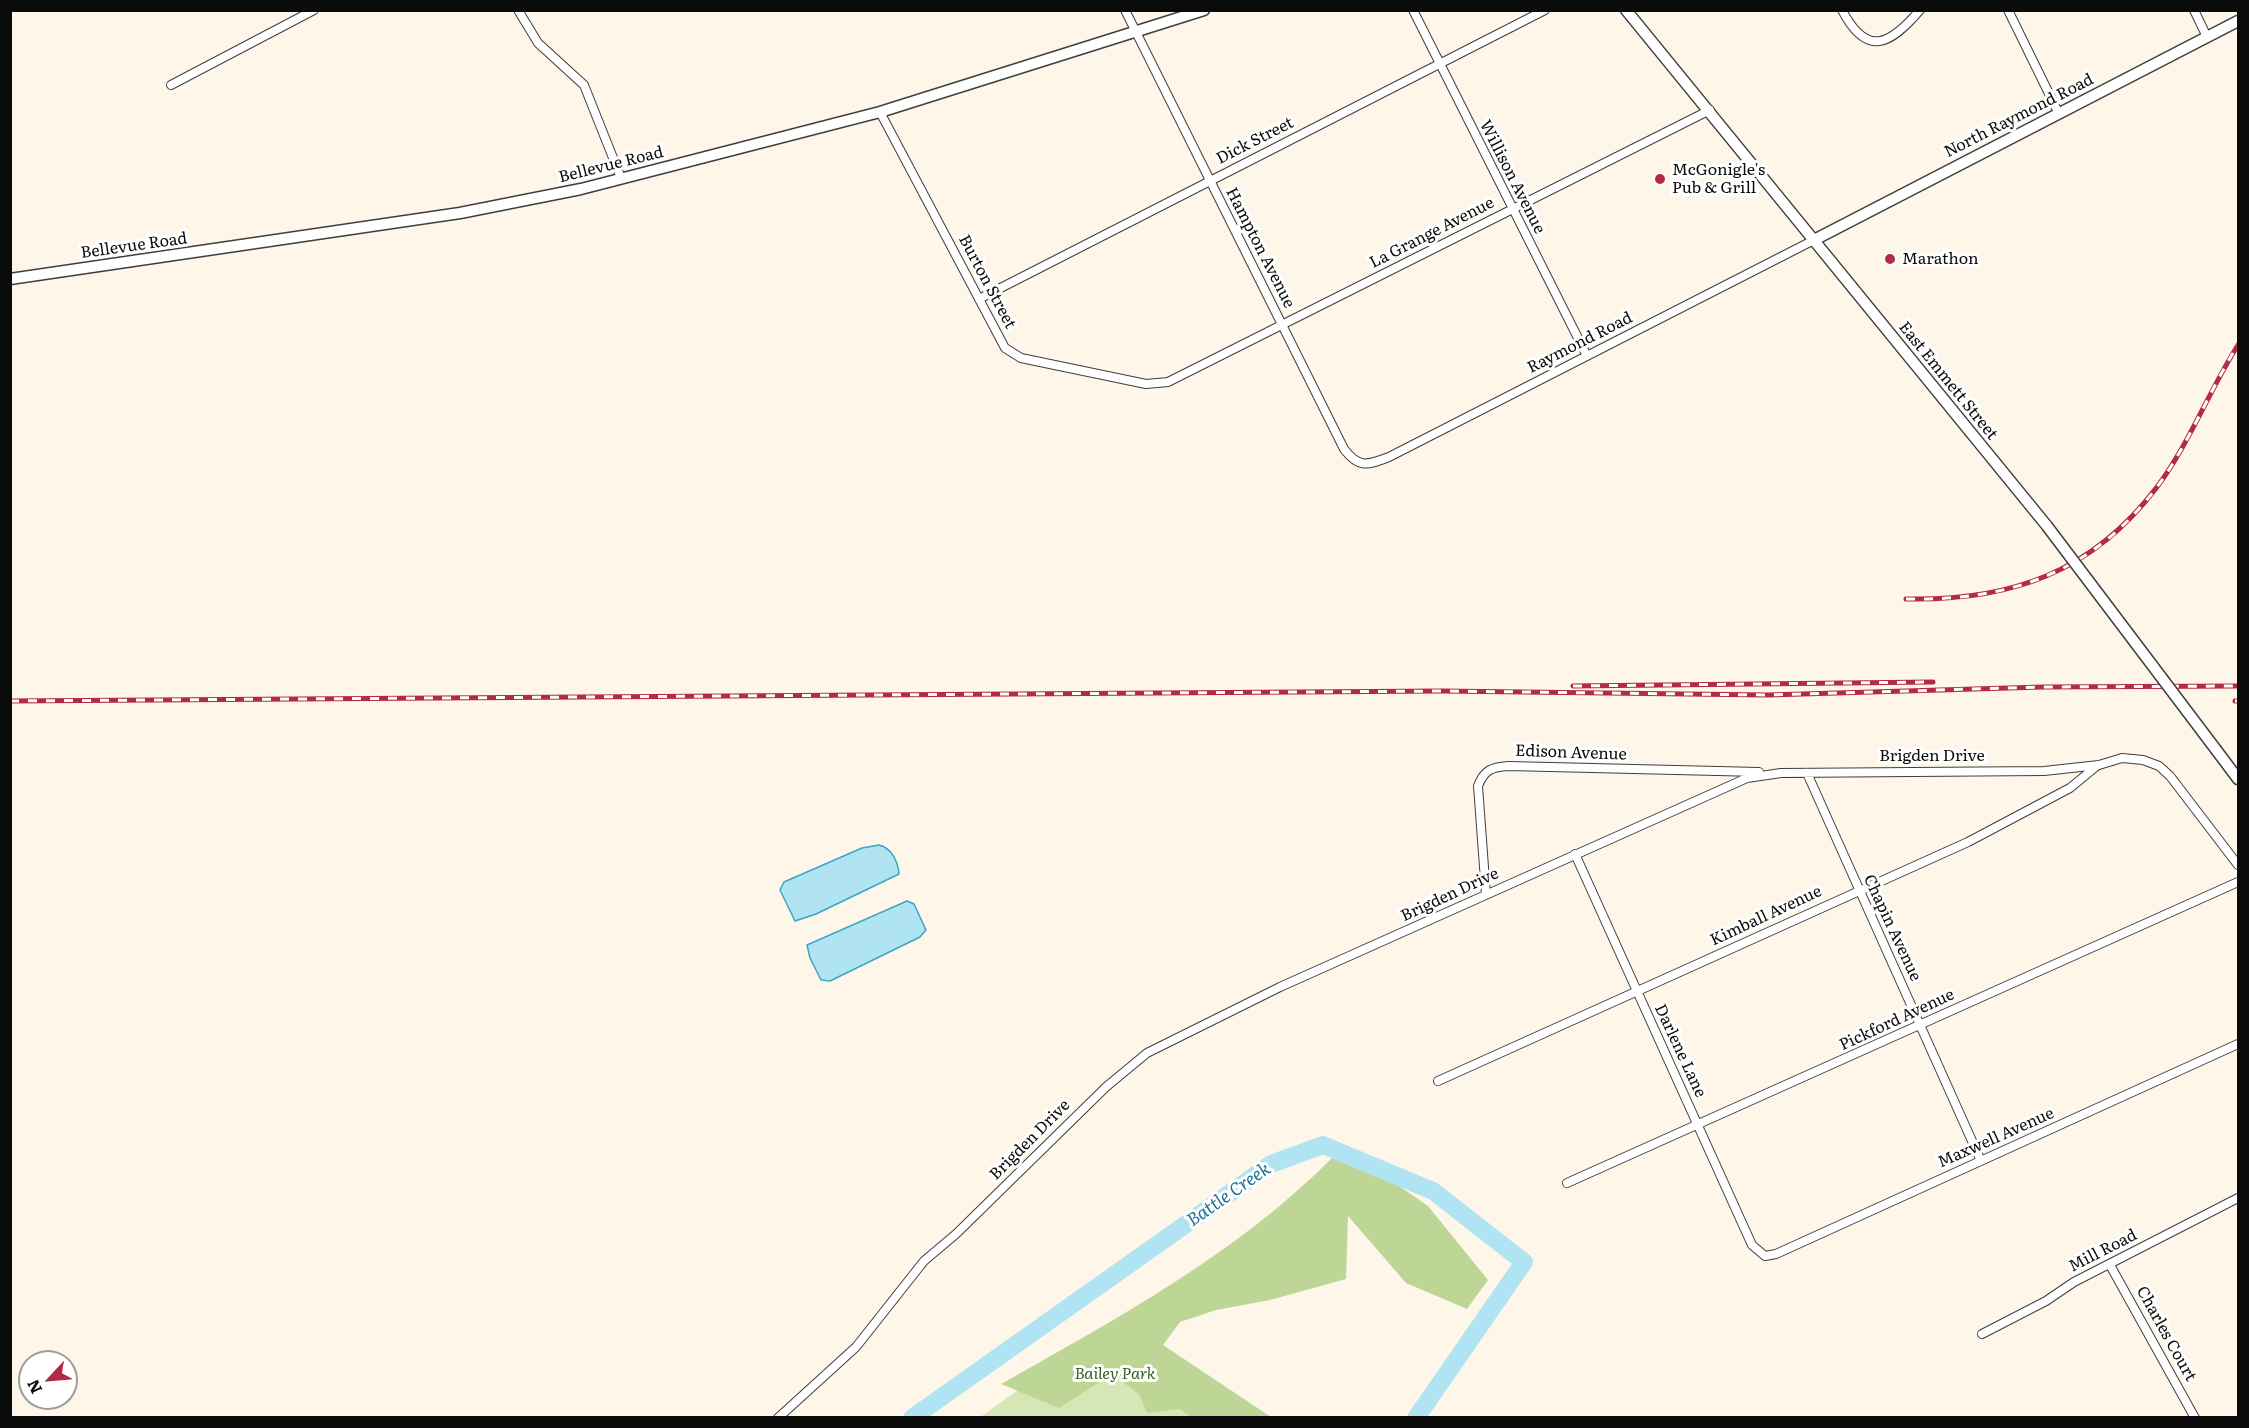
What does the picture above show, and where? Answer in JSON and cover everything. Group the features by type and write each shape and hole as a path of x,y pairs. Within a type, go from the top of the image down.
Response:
{"street":[{"path":"171,85 314,10"},
{"path":"518,10 538,43 584,85 621,178"},
{"name":"Hampton Avenue","path":"1125,10 1344,449 1357,464"},
{"name":"Bellevue Road","path":"10,279 460,213 581,189 880,112 1204,10"},
{"name":"Willison Avenue","path":"1413,10 1587,356"},
{"name":"Dick Street","path":"979,299 1545,10"},
{"name":"East Emmett Street","path":"1626,10 2047,526 2238,779"},
{"path":"1842,10 1856,34 1863,40 1874,41 1897,33 1920,10"},
{"path":"2008,10 2058,112"},
{"path":"2194,10 2207,37"},
{"name":"North Raymond Road","path":"1814,240 2238,21"},
{"name":"La Grange Avenue","path":"1168,382 1710,111"},
{"name":"Burton Street","path":"880,112 1005,348 1021,358 1146,384 1168,382"},
{"name":"Raymond Road","path":"1357,464 1366,466 1389,457 1814,240"},
{"name":"Brigden Drive","path":"778,1418 856,1347 924,1261 956,1234 1106,1087 1148,1053 1280,987 1747,777 1781,772 2044,771 2099,765 2122,758 2143,759 2159,766 2187,796 2238,865"},
{"name":"Kimball Avenue","path":"1438,1081 1968,842 2070,788 2099,765"},
{"name":"Edison Avenue","path":"1486,894 1478,786 1484,773 1491,768 1508,766 1781,772"},
{"name":"Chapin Avenue","path":"1807,773 1981,1161"},
{"name":"Darlene Lane","path":"1575,854 1752,1245 1765,1256"},
{"name":"Pickford Avenue","path":"1567,1183 1698,1127 2238,882"},
{"name":"Maxwell Avenue","path":"1765,1256 1776,1254 2238,1044"},
{"name":"Mill Road","path":"1982,1334 2046,1300 2074,1282 2238,1198"},
{"name":"Charles Court","path":"2110,1265 2195,1418"}],"green space":[{"path":"1333,1157 1379,1172 1428,1206 1488,1280 1467,1309 1406,1283 1348,1216 1346,1279 1270,1300 1216,1310 1180,1322 1163,1345 1271,1417 1191,1417 1180,1409 1147,1413 1139,1394 1112,1374 1059,1408 1001,1384 1089,1334 1217,1254 1258,1224"},
{"name":"Bailey Park","path":"1114,1321 1260,1418 979,1418"}],"water":[{"path":"879,845 894,856 899,874 816,914 795,921 780,890 784,882 862,848"},
{"path":"907,901 914,904 926,930 920,937 830,981 821,980 810,958 807,945"}],"waterway":[{"name":"Battle Creek","path":"912,1418 1271,1164 1323,1145 1433,1191 1524,1262 1416,1418"}],"railway":[{"path":"1906,599 1944,598 2014,587 2046,576 2076,561 2105,541 2132,517 2157,487 2189,435 2238,345"},
{"path":"1573,686 1933,682"},
{"path":"10,701 1442,691 1768,695 2043,687 2238,686"}],"place":[{"name":"McGonigle's Pub & Grill","path":"1660,179"},
{"name":"Marathon","path":"1890,259"}]}
